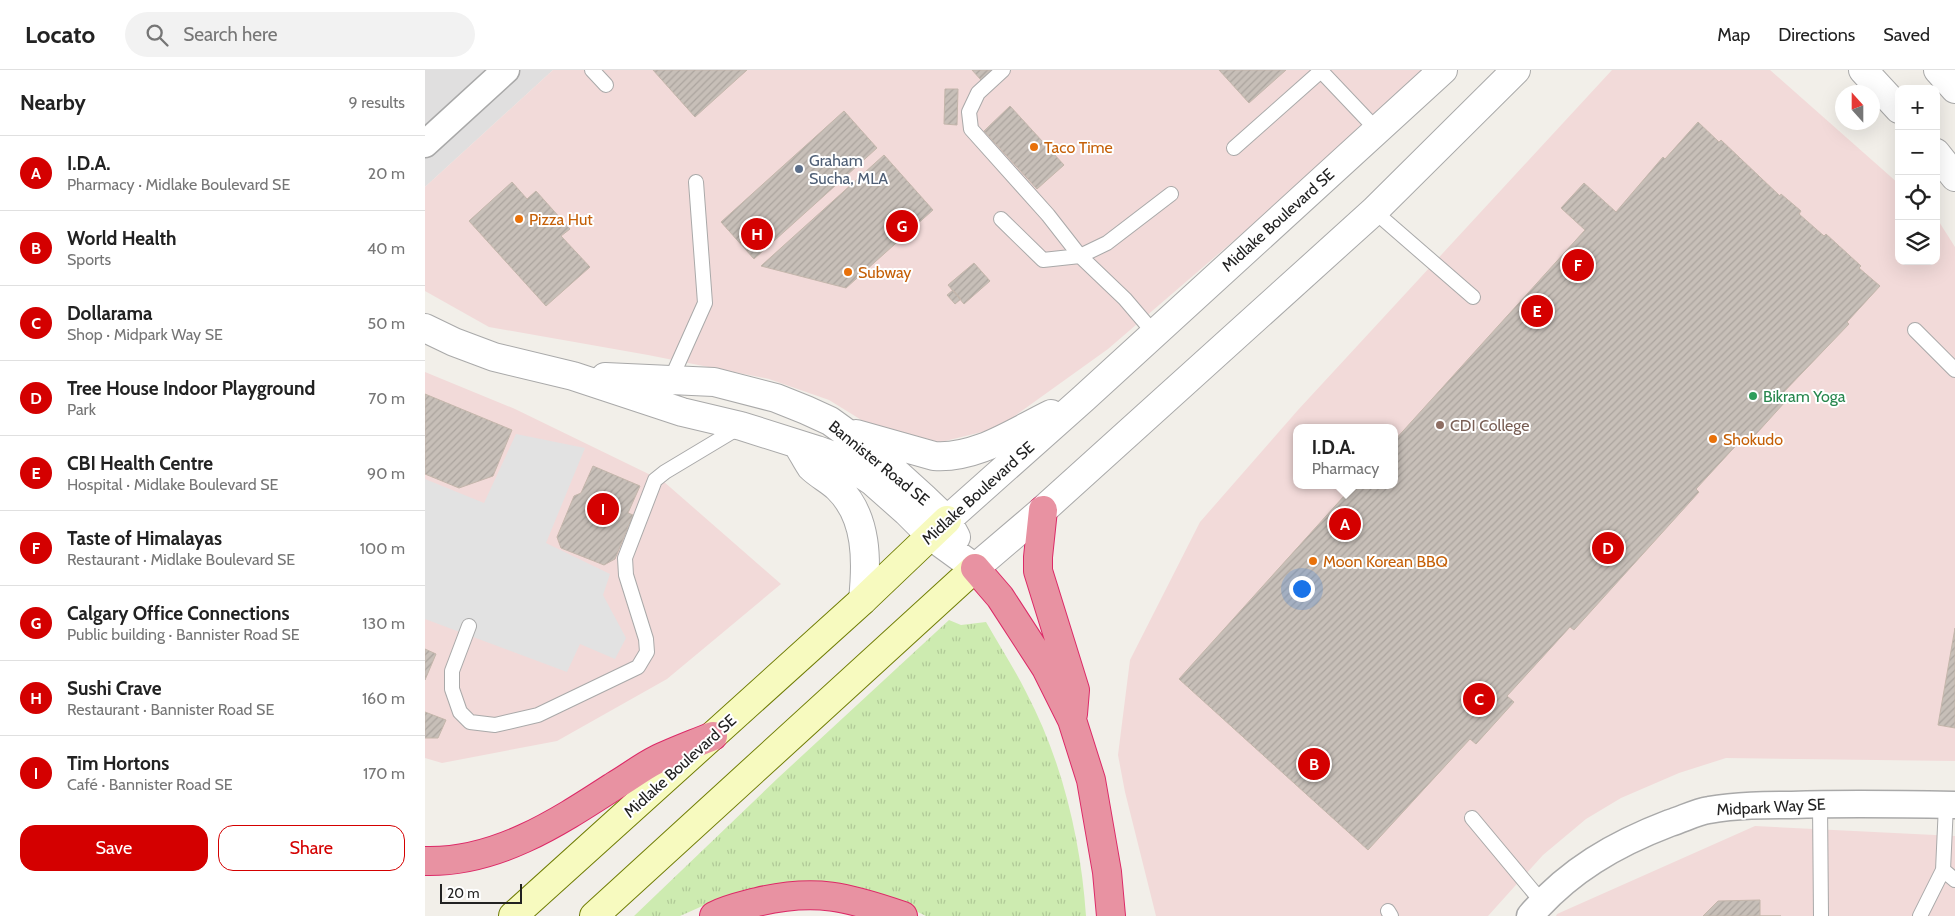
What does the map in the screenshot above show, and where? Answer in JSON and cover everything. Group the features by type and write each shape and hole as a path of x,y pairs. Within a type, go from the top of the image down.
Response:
{"highway":[{"path":"1043,510 1038,571 1075,690 1072,720"},
{"path":"975,568 1005,605 1046,668 1072,720 1091,780 1107,872 1111,916"},
{"path":"425,861 485,854 512,844 548,826 656,760 713,736"},
{"path":"713,916 738,906 783,896 805,894 833,896 859,901 903,916"}],"main road":[{"name":"Midlake Boulevard SE","path":"513,916 863,600 939,528"},
{"path":"594,916 975,568"}],"street":[{"name":"Midlake Boulevard SE","path":"939,528 1443,70"},
{"path":"975,568 1043,510 1374,211 1516,70"},
{"path":"1424,161 1537,70"},
{"path":"1863,70 1895,105"},
{"path":"1938,70 1955,89"},
{"path":"425,144 500,72"},
{"path":"1940,158 1955,177"},
{"name":"Bannister Road SE","path":"425,328 454,342 494,357 573,376 682,412 741,426 836,458 872,481 907,512 939,528"},
{"name":"Bannister Road SE","path":"573,376 714,382 776,398 830,421 904,480 939,528 975,568"},
{"path":"843,430 934,456 947,457 979,450 1083,398"},
{"path":"797,444 811,467 838,488 855,512 861,526 864,542 865,575 863,600"},
{"name":"Midpark Way SE","path":"1536,909 1565,881 1597,857 1635,836 1707,810 1736,806 1821,804 1950,805"}],"lane":[{"path":"592,70 606,85"},
{"path":"1003,70 978,93 969,112 971,129 1048,214 1080,256 1125,299 1154,333"},
{"path":"1234,148 1321,70 1377,130"},
{"path":"671,379 705,303 696,182"},
{"path":"1001,219 1043,260 1080,256 1107,243 1171,194"},
{"path":"1374,211 1473,297"},
{"path":"1915,330 1955,370"},
{"path":"469,626 452,671 452,689 460,712 470,722 495,725 538,715 638,667 647,652 646,639 626,575 625,558 655,480 741,426"},
{"path":"1821,804 1821,916"},
{"path":"1920,916 1943,870 1950,805"},
{"path":"1472,818 1536,909"},
{"path":"1943,870 1955,880"}],"shaded area":[{"path":"425,70 553,70 425,187"},
{"path":"553,70 1426,70 1339,150 1108,349 998,428 937,443 876,429 829,400 769,379 648,355 489,327 425,291 425,187"},
{"path":"1612,70 1770,70 1835,127 1835,130 1838,130 1895,180 1895,265 1940,265 1940,223 1955,247 1955,761 1726,758 1679,773 1621,798 1586,819 1543,855 1488,916 1156,916 1125,792 1118,755 1130,660 1200,522 1298,410"},
{"path":"425,372 515,409 663,481 781,584 667,679 557,741 442,763 425,758"},
{"path":"516,434 585,448 546,543 610,574 603,595 626,638 615,659 580,644 567,672 425,619 425,479 484,503"},
{"path":"1755,826 1955,836 1955,916 1556,916"}],"green space":[{"path":"949,620 961,625 986,622 1017,674 1039,718 1068,801 1080,858 1086,916 926,916 881,894 827,883 774,884 725,896 680,916 634,916 778,778"}],"building":[{"path":"653,70 747,70 695,117"},
{"path":"972,70 992,70 981,80"},
{"path":"1219,70 1286,70 1249,103"},
{"path":"945,89 958,89 957,125 944,124"},
{"path":"1010,106 1064,165 1037,189 984,131"},
{"path":"844,111 877,148 754,259 721,222"},
{"path":"1698,122 1719,142 1721,140 1780,196 1781,194 1801,211 1799,214 1824,236 1826,234 1861,266 1859,268 1880,286 1847,322 1849,324 1779,397 1785,402 1747,444 1742,439 1696,489 1699,492 1574,630 1570,627 1507,696 1514,702 1476,744 1470,739 1368,850 1179,679 1350,489 1398,489 1398,437 1585,230 1561,208 1584,183 1616,212 1663,157 1665,159"},
{"path":"884,155 933,210 846,288 761,266"},
{"path":"512,182 527,199 536,191 570,229 561,236 590,267 546,306 469,221"},
{"path":"974,263 990,281 964,304 948,285"},
{"path":"953,290 961,299 955,304 947,295"},
{"path":"425,394 512,430 493,476 459,488 425,474"},
{"path":"593,466 640,486 628,513 633,515 615,559 604,565 561,548 557,537 574,496 581,493"},
{"path":"1955,628 1955,728 1938,725"},
{"path":"425,649 436,654 425,680"},
{"path":"425,712 446,720 438,738 425,738"},
{"path":"1760,900 1760,916 1703,916 1718,901"}],"place":[{"name":"Taco Time","path":"1034,147"},
{"name":"Graham Sucha, MLA","path":"799,169"},
{"name":"Pizza Hut","path":"519,219"},
{"name":"Calgary Office Connections","path":"902,226"},
{"name":"Sushi Crave","path":"757,234"},
{"name":"Taste of Himalayas","path":"1578,265"},
{"name":"Subway","path":"848,272"},
{"name":"CBI Health Centre","path":"1537,311"},
{"name":"Bikram Yoga","path":"1753,396"},
{"name":"CDI College","path":"1440,425"},
{"name":"Shokudo","path":"1713,439"},
{"name":"Tim Hortons","path":"603,509"},
{"name":"I.D.A.","path":"1345,524"},
{"name":"Tree House Indoor Playground","path":"1608,548"},
{"name":"Moon Korean BBQ","path":"1313,561"},
{"name":"Dollarama","path":"1479,699"},
{"name":"World Health","path":"1314,764"}]}
